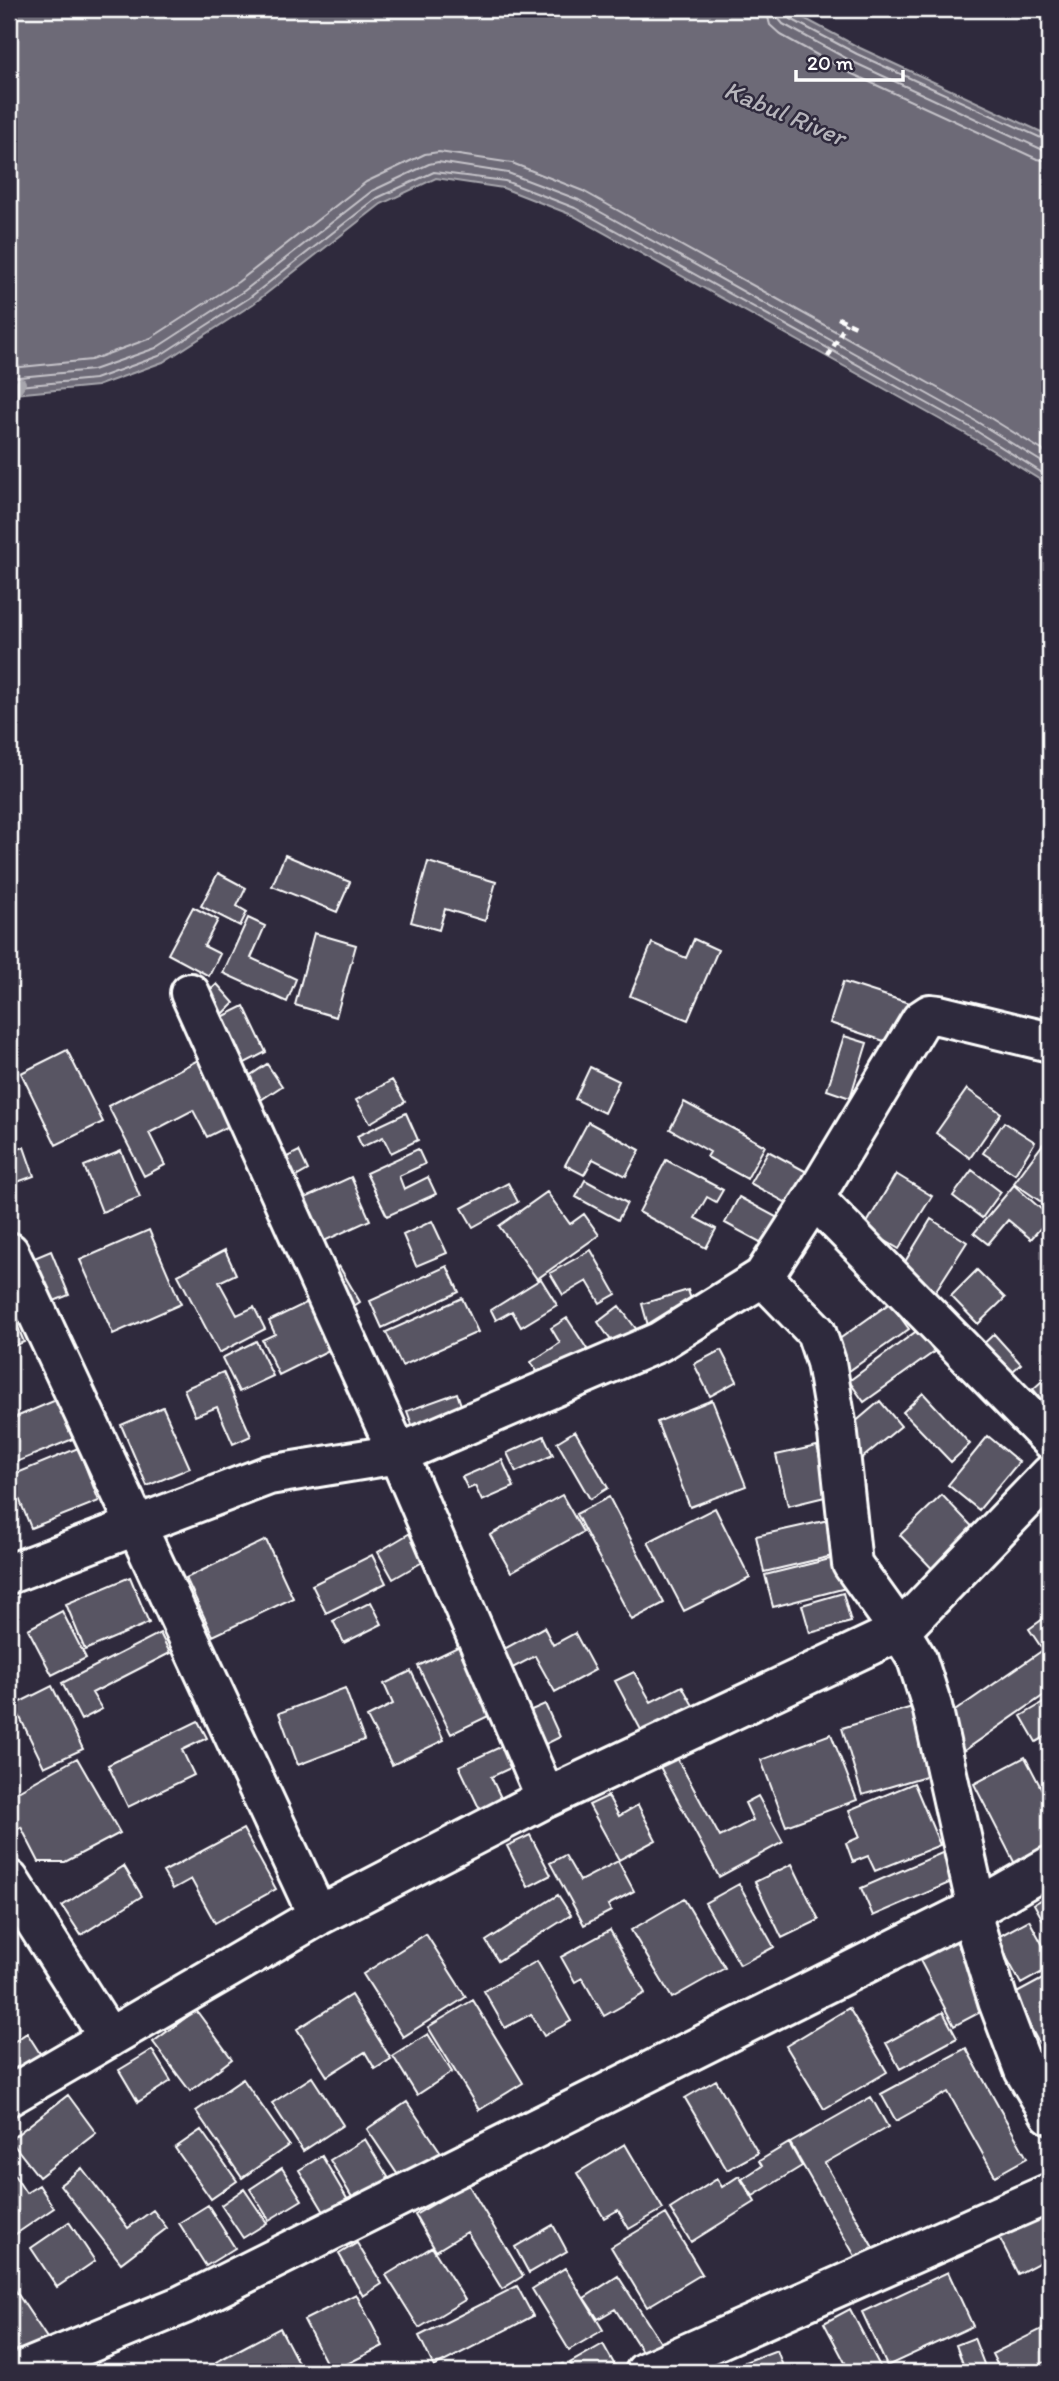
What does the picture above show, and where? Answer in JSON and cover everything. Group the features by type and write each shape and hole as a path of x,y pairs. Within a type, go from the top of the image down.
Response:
{"street":[{"path":"190,993 398,1454 546,1798"},
{"path":"9,1574 269,1475 398,1454 659,1342 763,1277 921,1020 930,1014 939,1014 1050,1042"},
{"path":"814,1198 1050,1439"},
{"path":"9,1252 318,1916"},
{"path":"763,1277 816,1332 826,1362 838,1434 852,1564 900,1631 917,1660 932,1706 977,1908 974,1923 998,2001 1024,2070 1050,2114"},
{"path":"9,2096 318,1916 546,1798 900,1631 1050,1475"},
{"path":"19,2372 182,2305 977,1908 1050,1866"},
{"path":"9,1880 109,2038"},
{"path":"645,2372 1050,2193"}],"path":[{"path":"838,318 856,326"},
{"path":"828,357 846,323"}],"water":[{"name":"Kabul River","path":"9,9 787,9 860,48 1050,136 1050,486 966,434 572,215 503,188 436,178 381,204 253,304 163,362 97,386 14,394 9,390"}],"building":[{"path":"285,855 350,882 337,912 272,886"},
{"path":"428,862 496,882 485,921 445,909 439,930 411,922"},
{"path":"218,873 246,888 237,906 247,912 240,926 201,906"},
{"path":"193,907 218,920 204,946 220,954 209,976 168,954"},
{"path":"248,918 265,926 251,958 296,979 287,1002 223,973"},
{"path":"314,933 356,945 336,1017 295,1005"},
{"path":"694,939 718,950 688,1020 630,996 652,943 686,958"},
{"path":"843,982 912,1004 899,1046 830,1023"},
{"path":"217,984 234,1003 214,1023 196,1004"},
{"path":"244,1006 266,1052 243,1064 220,1018"},
{"path":"844,1036 867,1043 850,1098 827,1090"},
{"path":"67,1050 103,1122 56,1145 21,1073"},
{"path":"198,1060 231,1125 207,1137 193,1110 149,1133 165,1165 144,1176 108,1106"},
{"path":"267,1064 282,1086 247,1109 233,1087"},
{"path":"590,1067 619,1081 604,1113 575,1099"},
{"path":"392,1080 405,1102 370,1123 356,1100"},
{"path":"967,1089 1001,1113 970,1158 936,1133"},
{"path":"684,1102 765,1146 747,1179 707,1157 710,1152 670,1129"},
{"path":"406,1113 418,1140 391,1153 383,1137 362,1147 357,1136"},
{"path":"588,1122 640,1150 626,1176 593,1159 584,1175 565,1165"},
{"path":"1004,1122 1035,1142 1015,1174 983,1153"},
{"path":"1043,1144 1050,1149 1050,1208 1014,1183"},
{"path":"24,1147 34,1176 9,1185 9,1152"},
{"path":"418,1149 425,1164 399,1176 404,1189 428,1177 436,1194 387,1216 366,1173"},
{"path":"121,1151 140,1197 102,1212 84,1166"},
{"path":"299,1151 308,1170 285,1183 275,1163"},
{"path":"768,1151 818,1178 801,1211 750,1183"},
{"path":"666,1160 723,1190 716,1202 707,1197 695,1218 716,1229 706,1248 639,1212"},
{"path":"972,1170 1001,1192 982,1218 953,1196"},
{"path":"896,1174 932,1196 899,1249 864,1228"},
{"path":"351,1177 370,1220 322,1242 303,1199"},
{"path":"585,1180 627,1203 618,1220 576,1197"},
{"path":"508,1183 518,1202 473,1227 462,1208"},
{"path":"1014,1185 1050,1217 1031,1239 1008,1220 988,1244 974,1233"},
{"path":"547,1192 570,1224 584,1214 599,1235 537,1279 499,1226"},
{"path":"739,1197 789,1224 775,1250 725,1223"},
{"path":"931,1219 967,1242 935,1292 900,1270"},
{"path":"432,1221 447,1253 416,1266 403,1235"},
{"path":"149,1230 181,1304 113,1334 80,1260"},
{"path":"225,1250 236,1274 219,1282 237,1315 254,1307 265,1329 219,1353 178,1275"},
{"path":"591,1250 616,1294 600,1303 587,1281 563,1295 550,1273"},
{"path":"51,1251 69,1295 44,1305 27,1261"},
{"path":"339,1266 360,1302 341,1314 320,1277"},
{"path":"447,1266 459,1292 382,1328 370,1301"},
{"path":"977,1270 1005,1298 978,1324 951,1296"},
{"path":"541,1279 557,1305 521,1327 512,1311 496,1320 491,1310"},
{"path":"688,1290 696,1315 649,1329 642,1304"},
{"path":"462,1298 478,1332 402,1366 386,1332"},
{"path":"310,1301 333,1348 279,1375 262,1340 275,1334 269,1321"},
{"path":"890,1303 909,1329 849,1371 831,1345"},
{"path":"619,1306 637,1330 615,1346 598,1322"},
{"path":"12,1313 24,1342 9,1348 9,1314"},
{"path":"567,1318 589,1352 544,1382 531,1362 560,1343 551,1328"},
{"path":"918,1330 934,1352 864,1402 849,1381"},
{"path":"994,1334 1021,1364 1006,1377 979,1348"},
{"path":"256,1341 273,1376 239,1392 222,1358"},
{"path":"721,1350 737,1381 710,1396 694,1364"},
{"path":"223,1372 251,1436 233,1444 217,1407 195,1416 184,1389"},
{"path":"1050,1374 1050,1410 1033,1389"},
{"path":"457,1393 466,1420 417,1438 407,1411"},
{"path":"923,1393 970,1444 951,1462 903,1412"},
{"path":"56,1400 73,1439 9,1465 9,1420"},
{"path":"712,1400 746,1486 690,1507 657,1422"},
{"path":"880,1401 901,1426 855,1464 853,1424"},
{"path":"163,1407 190,1468 147,1486 121,1425"},
{"path":"575,1431 608,1488 590,1499 557,1442"},
{"path":"544,1436 553,1455 516,1472 507,1453"},
{"path":"988,1436 1019,1462 979,1510 948,1485"},
{"path":"817,1446 829,1496 788,1506 776,1455"},
{"path":"78,1448 99,1501 31,1528 10,1476"},
{"path":"502,1460 514,1487 482,1501 475,1486 468,1489 462,1477"},
{"path":"562,1495 583,1532 511,1572 490,1535"},
{"path":"942,1495 984,1539 942,1579 900,1535"},
{"path":"609,1497 664,1603 632,1620 576,1514"},
{"path":"715,1508 750,1578 684,1611 648,1542"},
{"path":"833,1519 841,1554 764,1572 756,1536"},
{"path":"417,1529 433,1556 393,1579 378,1552"},
{"path":"266,1540 293,1598 213,1636 186,1578"},
{"path":"372,1555 386,1583 326,1613 312,1585"},
{"path":"838,1557 846,1588 773,1607 765,1575"},
{"path":"130,1577 149,1623 85,1650 66,1604"},
{"path":"843,1593 851,1622 810,1633 802,1605"},
{"path":"371,1602 382,1624 344,1643 333,1621"},
{"path":"62,1611 86,1658 52,1675 28,1629"},
{"path":"1050,1614 1050,1691 961,1753 939,1722 1043,1650 1029,1629"},
{"path":"544,1627 553,1645 575,1633 595,1670 555,1692 535,1656 507,1671 497,1653"},
{"path":"160,1633 170,1653 92,1693 102,1709 81,1720 62,1683"},
{"path":"470,1641 503,1709 451,1734 418,1666"},
{"path":"411,1671 444,1740 392,1765 367,1717 393,1704 384,1684"},
{"path":"634,1672 651,1702 682,1686 700,1718 649,1745 615,1681"},
{"path":"52,1686 83,1749 44,1767 14,1705"},
{"path":"345,1688 364,1740 298,1765 279,1713"},
{"path":"1050,1699 1050,1734 1036,1742 1021,1716"},
{"path":"545,1704 560,1737 544,1745 529,1711"},
{"path":"919,1705 939,1772 862,1795 842,1728"},
{"path":"198,1721 207,1738 182,1750 194,1775 128,1807 108,1765"},
{"path":"831,1734 857,1800 786,1826 761,1760"},
{"path":"511,1742 521,1763 491,1777 503,1802 481,1812 459,1766"},
{"path":"676,1756 720,1837 753,1820 745,1803 758,1796 783,1842 719,1877 659,1765"},
{"path":"1025,1757 1050,1805 1050,1851 1017,1868 974,1784"},
{"path":"77,1758 120,1833 65,1862 39,1862 21,1827 9,1835 9,1796"},
{"path":"914,1783 940,1845 875,1871 868,1856 853,1862 846,1843 860,1837 849,1810"},
{"path":"608,1796 619,1816 638,1805 656,1840 619,1860 589,1805"},
{"path":"243,1829 276,1889 215,1923 191,1879 173,1889 163,1872"},
{"path":"530,1835 551,1875 528,1887 507,1846"},
{"path":"951,1849 963,1877 873,1916 861,1888"},
{"path":"565,1855 580,1881 618,1861 634,1891 608,1905 611,1911 584,1925 550,1863"},
{"path":"792,1864 819,1920 782,1938 755,1882"},
{"path":"124,1866 142,1896 81,1935 62,1906"},
{"path":"739,1884 774,1947 740,1965 705,1903"},
{"path":"558,1895 571,1915 498,1961 486,1941"},
{"path":"1050,1895 1050,1933 1034,1904"},
{"path":"684,1899 725,1968 672,1998 631,1930"},
{"path":"1029,1920 1050,1958 1050,1968 1021,1984 996,1938"},
{"path":"948,1926 990,2007 954,2026 912,1945"},
{"path":"610,1930 645,1993 604,2016 582,1978 575,1982 561,1957"},
{"path":"426,1934 466,1997 403,2037 363,1974"},
{"path":"537,1961 571,2021 544,2036 531,2014 505,2028 484,1991"},
{"path":"1050,1975 1050,2037 1039,2043 1013,1995"},
{"path":"351,1995 391,2059 375,2069 365,2052 327,2076 297,2029"},
{"path":"473,2000 523,2083 479,2110 428,2027"},
{"path":"849,2008 887,2072 824,2109 786,2046"},
{"path":"196,2010 232,2059 190,2091 153,2042"},
{"path":"943,2012 957,2038 900,2069 886,2043"},
{"path":"27,2033 46,2063 21,2079 9,2060 9,2045"},
{"path":"428,2034 452,2072 417,2095 393,2056"},
{"path":"966,2048 1027,2158 995,2176 948,2092 896,2121 881,2094"},
{"path":"152,2050 171,2081 138,2102 119,2070"},
{"path":"312,2077 343,2125 303,2151 272,2103"},
{"path":"243,2079 289,2145 242,2178 196,2111"},
{"path":"716,2080 758,2153 727,2170 685,2098"},
{"path":"68,2095 96,2133 39,2177 10,2140"},
{"path":"871,2097 888,2127 825,2163 880,2260 863,2270 790,2143"},
{"path":"407,2102 442,2154 402,2181 367,2129"},
{"path":"201,2130 237,2181 211,2199 175,2148"},
{"path":"365,2139 394,2187 359,2209 330,2160"},
{"path":"789,2143 802,2166 753,2196 742,2179 762,2166 759,2161"},
{"path":"625,2144 663,2209 629,2229 618,2210 604,2218 577,2173"},
{"path":"322,2156 356,2214 333,2227 299,2170"},
{"path":"9,2167 26,2193 39,2185 54,2208 10,2238"},
{"path":"82,2168 128,2228 153,2210 167,2228 121,2263 60,2185"},
{"path":"282,2168 302,2200 269,2220 250,2189"},
{"path":"739,2176 755,2202 691,2242 670,2209 717,2179 722,2187"},
{"path":"468,2184 523,2276 502,2289 467,2232 436,2251 415,2215"},
{"path":"244,2189 267,2223 243,2238 221,2205"},
{"path":"208,2205 235,2248 206,2266 179,2223"},
{"path":"1050,2210 1050,2257 1018,2274 999,2237"},
{"path":"666,2214 702,2274 647,2307 611,2247"},
{"path":"69,2222 95,2261 57,2287 31,2248"},
{"path":"553,2225 567,2251 529,2273 515,2247"},
{"path":"357,2243 382,2284 363,2296 339,2254"},
{"path":"432,2247 465,2300 419,2328 386,2275"},
{"path":"565,2268 603,2330 569,2350 532,2289"},
{"path":"948,2272 973,2326 887,2366 862,2312"},
{"path":"618,2276 666,2351 649,2362 615,2309 598,2319 584,2298"},
{"path":"9,2281 55,2350 26,2368 12,2345 9,2347"},
{"path":"517,2286 533,2316 434,2367 419,2336"},
{"path":"356,2294 383,2346 331,2372 304,2320"},
{"path":"850,2309 883,2372 850,2372 824,2323"},
{"path":"1050,2325 1050,2360 1026,2372 1001,2372 992,2354"},
{"path":"280,2328 301,2368 293,2372 222,2372 216,2362"},
{"path":"974,2338 987,2372 966,2372 956,2345"},
{"path":"603,2344 617,2369 611,2372 575,2372 570,2363"},
{"path":"777,2350 785,2372 718,2372"},
{"path":"563,2364 567,2372 546,2372"}],"waterway":[{"path":"9,401 21,383"}]}
